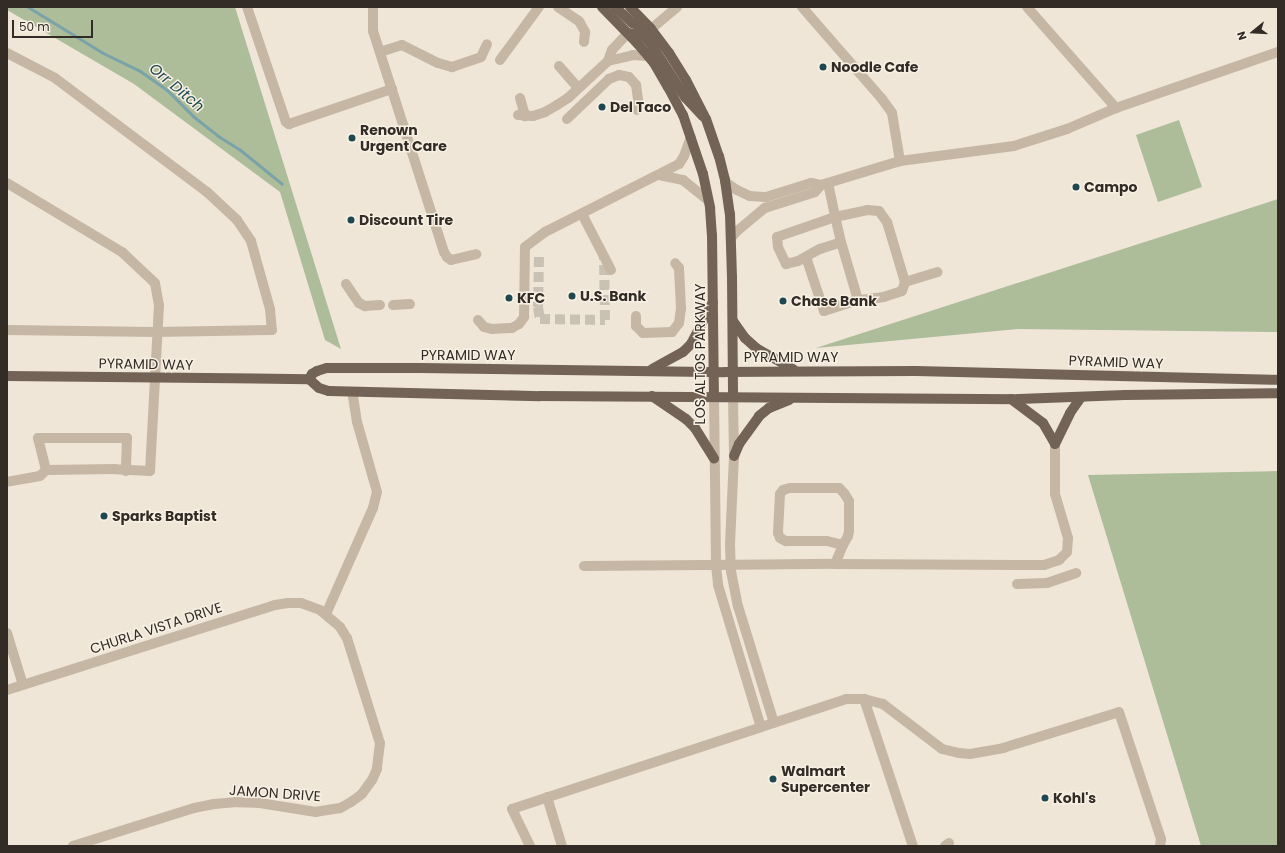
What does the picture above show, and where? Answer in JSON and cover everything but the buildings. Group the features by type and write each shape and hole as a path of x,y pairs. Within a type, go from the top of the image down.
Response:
{"main road":[{"name":"LOS ALTOS PARKWAY","path":"602,7 628,33 647,56 668,87 683,115 703,174 712,235 714,397"},
{"path":"616,7 632,23 651,29"},
{"path":"630,7 651,29 669,53 686,80 706,119 719,156 725,182 731,238 734,397"},
{"path":"628,33 643,35 651,44 692,106 706,119"},
{"path":"649,370 670,360 688,347 695,338 714,301"},
{"path":"733,321 745,338 756,348 796,371"},
{"name":"PYRAMID WAY","path":"309,379 312,374 327,368 649,370 714,372 796,371 1055,373 1278,380"},
{"name":"PYRAMID WAY","path":"7,376 309,379 320,388 352,392 714,397 1011,399 1278,393"},
{"path":"652,396 686,419 695,428 714,458"},
{"path":"734,456 739,444 759,416 768,408 796,397"},
{"path":"1055,444 1070,413 1081,397"},
{"path":"1011,399 1043,423 1055,444"}],"street":[{"path":"247,7 286,122 290,124 392,89"},
{"path":"373,7 373,28 380,52 447,257 451,260 458,260 476,254"},
{"path":"500,60 539,7"},
{"path":"558,7 579,21 584,32 584,42"},
{"path":"651,29 677,7"},
{"path":"802,7 892,113 900,161"},
{"path":"1027,7 1116,108"},
{"path":"520,98 522,115 533,116 545,112 568,98 608,61 612,50 628,33"},
{"path":"380,52 402,45 438,63 452,67 481,57 487,44"},
{"path":"725,182 737,190 760,198 811,183 824,184 900,161 1014,146 1067,129 1116,108 1278,52"},
{"path":"7,53 55,78 207,192 237,220 251,241 270,309 272,330 156,332 7,330"},
{"path":"608,61 633,55 647,56"},
{"path":"559,66 578,88"},
{"path":"567,119 609,79 619,75 629,77 636,85 638,100 637,110"},
{"path":"478,320 484,327 492,329 512,328 519,324 524,317 525,247 545,232 679,164 684,156 691,136"},
{"path":"659,175 683,180 708,200"},
{"path":"7,183 122,252 155,282 159,305 156,332 150,471 126,471 115,469 46,470 40,476 30,480 7,482"},
{"path":"824,184 858,300"},
{"path":"731,238 765,208 815,192 824,184"},
{"path":"806,257 824,311 858,300 884,297 902,291 905,282 887,222 879,211 867,210 835,218 777,237 778,248 786,264 798,261 820,249 841,242"},
{"path":"582,214 611,270"},
{"path":"636,316 636,326 643,333 660,334 672,332 679,323 681,308 679,268 675,263"},
{"path":"905,282 938,272"},
{"path":"346,284 359,303 365,306 380,305"},
{"path":"393,305 410,304"},
{"path":"326,614 373,508 377,492 357,422 352,392"},
{"name":"LOS ALTOS PARKWAY","path":"714,397 716,565 718,585 761,727"},
{"path":"734,397 734,456 730,545 731,565 738,606 774,723"},
{"path":"46,470 38,438 127,438 126,471"},
{"path":"584,566 834,564 1044,565 1059,560 1067,552 1068,538 1055,494 1055,444"},
{"path":"834,564 844,545 849,531 850,501 838,488 790,488 783,490 780,494 778,533 780,538 786,541 827,541 844,545"},
{"path":"1017,584 1047,582 1076,573"},
{"name":"CHURLA VISTA DRIVE","path":"7,690 275,605 288,603 314,607"},
{"name":"JAMON DRIVE","path":"73,846 194,808 214,804 237,802 260,803 316,812 327,811 352,802 362,794 372,780 377,769 380,756 377,732 347,638 340,627 326,614 314,607"},
{"path":"7,633 23,685"},
{"path":"530,846 512,809 846,699 864,699 883,704 942,748 959,753 970,754 1003,748 1119,712 1160,839 1160,846"},
{"path":"864,699 913,846"},
{"path":"544,798 557,846"},
{"path":"544,798 562,846"}],"green space":[{"path":"7,7 235,7 341,349 325,340 280,192 134,84 7,10"},
{"path":"1179,120 1202,187 1158,202 1136,135"},
{"path":"1278,199 1278,332 1018,329 816,348"},
{"path":"1278,471 1278,846 1201,846 1088,475"}],"waterway":[{"name":"Orr Ditch","path":"28,7 103,53 140,71 167,90 194,117 218,136 239,149 282,184"}],"tunnel":[{"path":"539,257 538,307 540,319 605,320 604,257"}],"place":[{"name":"Noodle Cafe","path":"823,67"},
{"name":"Del Taco","path":"602,107"},
{"name":"Renown Urgent Care","path":"352,138"},
{"name":"Campo","path":"1076,187"},
{"name":"Discount Tire","path":"351,220"},
{"name":"U.S. Bank","path":"572,296"},
{"name":"KFC","path":"509,298"},
{"name":"Chase Bank","path":"783,301"},
{"name":"Sparks Baptist","path":"104,516"},
{"name":"Walmart Supercenter","path":"773,779"},
{"name":"Kohl's","path":"1045,798"}]}
